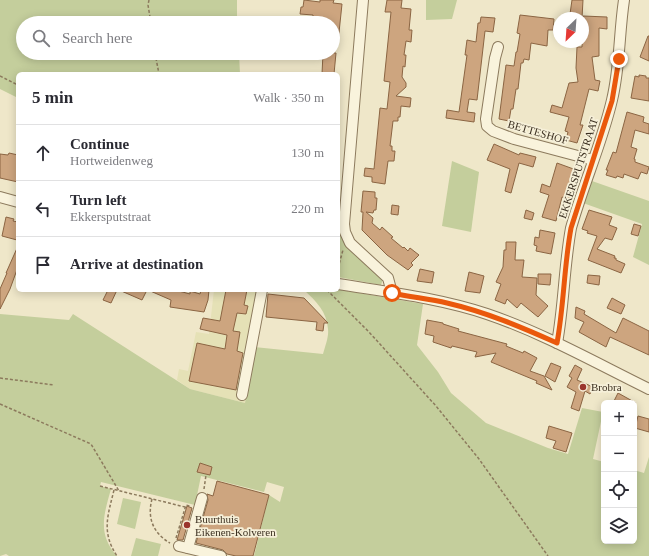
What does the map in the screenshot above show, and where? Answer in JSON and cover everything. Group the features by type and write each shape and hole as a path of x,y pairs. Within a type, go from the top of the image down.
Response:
{"street":[{"path":"363,0 344,224 346,237 350,243 388,278 392,293"},
{"name":"EKKERSPUTSTRAAT","path":"557,343 561,320 567,248 571,228 604,127 616,81 624,0"},
{"name":"BETTESHOF","path":"498,47 487,111 487,126 492,131 514,139 593,160"},
{"path":"0,197 16,201"},
{"path":"340,284 446,303 518,325 649,389"},
{"path":"242,395 262,292"},
{"path":"202,498 199,509 180,546 221,556"}],"path":[{"path":"149,0 148,5 150,16"},
{"path":"156,60 159,72"},
{"path":"0,76 16,84"},
{"path":"340,260 346,237"},
{"path":"329,292 369,332 436,406 479,459 548,556"},
{"path":"0,378 54,385"},
{"path":"0,404 91,444 119,491"},
{"path":"202,498 206,476"},
{"path":"100,486 185,507 186,505 199,509"},
{"path":"114,490 106,521 106,532 111,547 117,556"},
{"path":"152,499 150,506 150,519 153,527 165,540 180,546 185,507"}],"shaded area":[{"path":"214,292 265,292 245,403 190,389 177,380 179,369 188,371 196,332 209,334"}],"green space":[{"path":"0,0 237,0 237,16 16,16 16,60 239,60 240,72 16,72 16,97 0,89"},
{"path":"426,0 457,0 452,19 426,20"},
{"path":"452,161 479,172 471,232 442,226"},
{"path":"592,181 649,201 649,265 633,257 642,224 583,203"},
{"path":"340,234 352,251 383,279 381,285 340,277"},
{"path":"340,290 342,290 423,304 417,345 438,372 451,393 486,423 548,448 568,454 582,408 601,412 601,421 593,459 601,461 601,544 637,544 637,471 644,473 649,457 649,556 254,556 269,495 280,502 284,487 267,482 264,492 201,476 195,505 101,482 100,486 111,489 106,507 104,532 111,548 117,556 9,556 6,554 0,556 0,314 69,320 73,314 190,389 245,403 254,347 323,354 328,332 326,317 317,303 306,292 340,292"},
{"path":"123,498 141,502 135,529 117,524"},
{"path":"136,538 161,544 158,556 131,556"}],"building":[{"path":"304,0 320,2 320,0 334,0 333,3 342,4 340,23 340,16 313,16 300,14 301,7 303,7"},
{"path":"387,0 402,0 401,8 411,9 409,30 412,30 411,42 406,41 404,55 406,55 405,67 403,66 402,77 406,83 406,87 396,96 411,98 410,107 401,106 398,121 393,121 390,146 392,146 392,151 395,151 394,161 388,161 385,184 372,182 372,177 364,176 365,168 374,169 380,108 387,109 390,82 384,81 391,12 385,12"},
{"path":"572,0 583,0 582,12 570,12"},
{"path":"520,15 553,19 553,30 548,30 547,46 531,43 529,60 524,59 523,63 521,63 518,89 516,89 513,109 511,109 509,121 499,119 506,65 514,66 520,34 517,33"},
{"path":"589,16 607,17 607,29 599,28 599,56 592,57 595,80 600,81 598,91 589,89 580,125 583,125 577,143 566,140 568,132 565,131 569,117 550,112 552,105 562,108 569,83 578,82 576,68 577,48 589,48"},
{"path":"481,17 495,18 493,32 485,31 477,100 469,99 467,112 475,113 474,122 446,118 447,110 459,112 467,55 465,55 467,40 476,42 478,23 480,23"},
{"path":"649,36 649,61 640,57"},
{"path":"323,60 335,60 334,72 322,72"},
{"path":"639,75 649,78 649,101 631,98 635,76 639,77"},
{"path":"627,112 644,117 643,122 649,124 649,134 635,130 631,147 637,149 634,159 635,162 649,167 647,174 641,172 638,179 624,174 623,178 617,176 616,178 606,175 608,170 606,170 613,152 616,153"},
{"path":"494,144 519,155 520,153 536,157 533,167 519,163 511,193 505,191 510,169 487,160"},
{"path":"9,153 16,155 16,182 0,178 0,154 8,155"},
{"path":"557,163 579,171 569,199 562,197 556,221 542,217 549,195 540,192 542,184 550,187"},
{"path":"363,191 375,192 375,198 377,198 376,210 374,210 373,213 366,212 373,218 372,223 380,230 382,227 393,237 391,238 403,248 404,247 408,251 410,248 419,255 411,263 413,265 408,270 387,255 362,230 363,212 361,212"},
{"path":"392,205 399,206 398,215 391,214"},
{"path":"526,210 534,213 532,220 524,218"},
{"path":"589,210 612,217 609,225 617,228 612,240 605,238 597,249 615,256 614,258 616,258 616,260 625,264 621,273 588,260 597,236 587,233 588,231 582,229"},
{"path":"6,217 14,219 13,221 16,222 16,240 2,236"},
{"path":"634,224 641,226 638,236 631,234"},
{"path":"540,230 555,233 551,254 536,251 537,246 534,245 535,237 539,238"},
{"path":"506,242 516,242 515,260 524,260 522,277 537,278 536,295 548,306 538,317 521,303 517,308 507,299 505,304 495,300 501,284 496,282 503,267"},
{"path":"16,250 16,272 0,309 0,289"},
{"path":"420,269 434,272 432,283 417,281"},
{"path":"469,272 484,276 480,293 465,291"},
{"path":"538,274 551,274 550,285 538,284"},
{"path":"588,275 600,276 599,285 587,283"},
{"path":"107,292 116,292 111,303 103,300"},
{"path":"124,292 146,292 142,300"},
{"path":"153,292 182,292 190,294 190,292 193,292 200,294 200,292 209,292 204,312 170,307 171,300"},
{"path":"226,292 247,292 244,305 248,306 246,314 237,313 233,331 240,332 237,351 243,353 236,390 189,381 197,343 225,349 227,335 200,329 203,318 220,321"},
{"path":"268,294 304,298 328,323 324,323 323,331 316,330 317,322 266,317"},
{"path":"612,298 625,305 621,314 607,308"},
{"path":"576,307 585,311 584,314 616,333 623,318 649,331 649,355 610,337 606,347 579,332 584,322 575,318"},
{"path":"427,320 443,323 459,329 458,331 507,344 506,346 523,353 524,351 537,358 530,371 544,376 552,390 536,383 537,381 491,362 496,353 475,357 477,352 452,346 451,348 433,342 434,336 425,334"},
{"path":"551,363 561,367 555,382 545,376"},
{"path":"575,365 582,369 577,380 593,387 590,394 585,391 579,411 571,408 576,392 567,387 572,378 569,376"},
{"path":"618,393 631,400 614,400"},
{"path":"638,416 649,419 649,432 637,429"},
{"path":"549,426 572,433 566,452 553,448 556,441 546,438"},
{"path":"200,463 212,467 210,475 197,472"},
{"path":"217,481 269,495 253,556 236,556 227,554 223,550 196,543 208,500 207,494 213,496"},
{"path":"187,506 192,508 183,540 177,540"}],"place":[{"name":"Brobra","path":"583,387"},
{"name":"Buurthuis Eikenen-Kolveren","path":"187,525"}],"route":[{"path":"392,293 446,303 485,314 518,325 557,343 561,320 567,248 571,228 612,101 619,59"}]}
